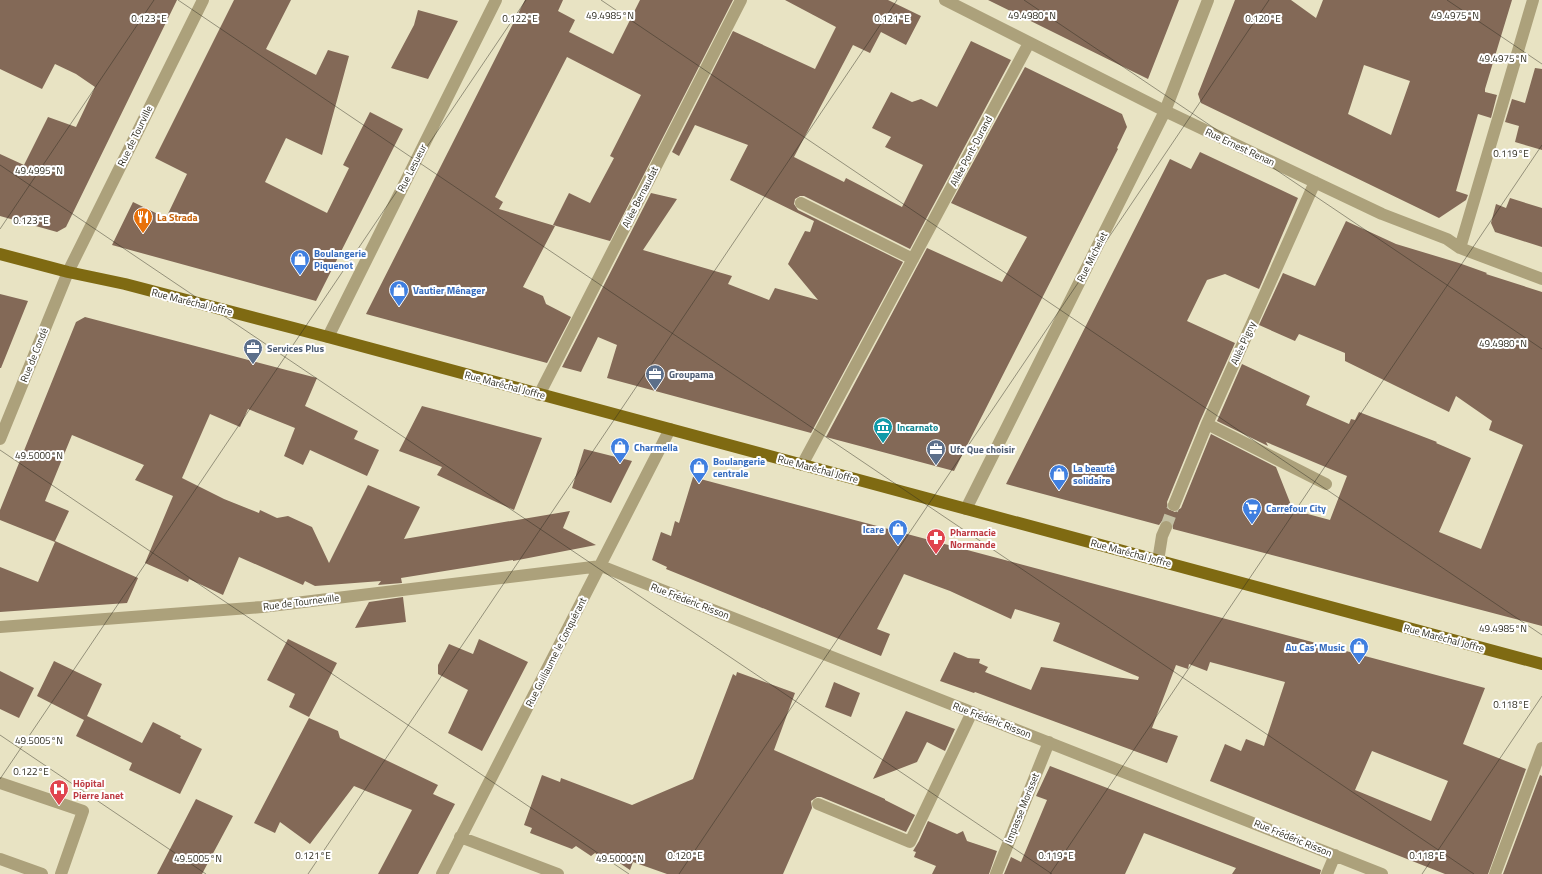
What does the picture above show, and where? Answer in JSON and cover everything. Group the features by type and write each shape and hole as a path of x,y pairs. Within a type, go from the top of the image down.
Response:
{"main road":[{"name":"Rue Maréchal Joffre","path":"0,254 68,272 125,284 328,337 1542,664"}],"street":[{"name":"Rue de Tourville","path":"68,272 203,0"},
{"name":"Rue Lesueur","path":"328,337 496,0"},
{"name":"Allée Bernaudat","path":"538,394 741,0"},
{"name":"Rue Ernest Renan","path":"945,0 1165,111 1382,214 1447,239 1460,248 1542,279"},
{"name":"Rue Michelet","path":"966,509 1165,111 1208,0"},
{"path":"1460,248 1533,0"},
{"name":"Allée Pont-Durand","path":"802,465 1029,43"},
{"name":"Allée Pigny","path":"1174,505 1207,424 1315,182"},
{"path":"801,203 912,259"},
{"name":"Rue de Condé","path":"0,439 68,272"},
{"path":"1207,424 1326,484"},
{"name":"Rue Guillaume le Conquérant","path":"442,874 670,429"},
{"path":"1158,561 1162,536 1166,527"},
{"name":"Rue de Tourneville","path":"0,627 262,606 600,566"},
{"name":"Rue Frédéric Risson","path":"600,566 1382,874"},
{"path":"818,804 910,842 972,712"},
{"name":"Impasse Morisset","path":"996,874 1049,742"},
{"path":"1495,874 1542,748"},
{"path":"0,783 83,811 61,874"},
{"path":"460,837 558,874"},
{"path":"1327,874 1335,855"},
{"path":"0,859 42,874"}],"building":[{"path":"0,0 177,0 66,227 57,232 0,216 0,154 24,165 48,117 76,127 95,87 76,74 55,64 42,89 0,69"},
{"path":"234,0 291,0 266,49 316,75 328,50 349,56 322,155 286,138 265,182 327,213 349,168 343,165 370,112 403,129 316,301 112,245 133,202 166,218 187,174 155,158"},
{"path":"525,0 563,0 558,11 575,20 569,32 613,54 640,0 733,0 610,241 553,225 569,193 590,203 614,158 610,156 641,95 567,57 495,197 503,202 499,209 555,226 523,287 543,296 546,304 571,317 547,363 366,314"},
{"path":"785,0 888,0 921,16 906,45 881,32 870,53 853,45 794,157 844,182 846,178 902,207 923,165 885,147 891,137 872,128 891,92 912,102 921,99 937,107 971,41 1011,60 910,249 804,196 800,196 795,199 794,204 798,210 903,262 811,433 607,378 617,345 598,337 581,372 562,367 651,193 677,199 643,250 732,276 728,284 769,300 775,288 818,300 788,264 805,231 810,232 814,221 730,180 748,145 695,125 679,156 672,152 733,31 815,69 836,27"},
{"path":"988,0 1179,0 1148,79"},
{"path":"1235,0 1291,0 1316,18 1323,0 1512,0 1485,89 1485,92 1497,95 1491,118 1478,114 1456,191 1468,195 1466,200 1439,218 1201,103 1198,94","holes":["1364,65 1410,81 1391,135 1348,114"]},
{"path":"418,10 458,21 428,79 391,68 414,25"},
{"path":"1025,67 1122,114 1127,127 1117,148 1118,149 954,471 826,437 927,248 1002,282 1027,237 951,203"},
{"path":"1535,68 1542,69 1542,150 1515,142 1519,126 1505,122 1512,99 1525,103"},
{"path":"1200,152 1298,198 1259,289 1225,274 1207,280 1187,321 1235,343 1200,421 1167,502 1168,509 1175,512 1181,508 1211,434 1276,467 1293,510 1330,520 1347,476 1266,442 1268,446 1217,421 1242,364 1310,396 1306,405 1349,424 1351,419 1355,420 1359,412 1437,442 1436,443 1471,458 1439,532 1481,549 1523,445 1489,430 1492,421 1456,396 1449,412 1345,361 1345,353 1299,334 1295,341 1259,325 1283,273 1315,286 1346,221 1396,244 1459,263 1487,273 1486,274 1542,292 1542,626 1173,529 1172,523 1169,520 1162,521 1159,525 1006,484 1170,159 1191,169"},
{"path":"1510,198 1542,208 1542,247 1495,232 1491,223 1496,204 1506,208"},
{"path":"0,294 28,301 1,368 0,368"},
{"path":"85,317 317,378 305,406 358,431 354,439 379,450 367,476 310,450 303,465 284,456 295,428 248,409 240,427 210,414 182,478 224,499 259,513 260,510 277,518 288,516 312,527 329,563 368,485 420,507 404,539 570,511 563,528 596,545 513,561 401,578 402,583 378,585 381,581 315,586 305,581 303,585 239,557 223,595 189,579 188,582 145,563 173,496 135,480 144,465 72,435 45,501 69,511 55,541 138,578 127,603 0,612 0,567 38,582 55,542 0,520 0,510 76,322"},
{"path":"422,406 542,438 514,510 437,475 442,467 399,451"},
{"path":"584,449 632,461 611,503 572,488"},
{"path":"693,477 1485,688 1463,744 1526,769 1488,874 1445,874 1210,781 1225,744 1241,751 1246,739 1264,746 1285,682 1210,662 1207,671 1189,664 1188,669 1176,665 1152,728 1178,736 1167,763 975,692 974,693 940,681 954,652 968,658 980,659 979,663 988,667 985,672 1031,690 1041,667 1138,680 1139,677 1053,641 1060,623 1015,609 1011,619 950,591 904,574 877,629 890,634 881,656 666,569 667,567 652,560 661,532 671,536 675,521 679,523","holes":["1372,751 1448,781 1431,821 1355,790"]},
{"path":"403,597 406,622 355,628 369,602"},
{"path":"288,639 337,663 309,717 289,707 295,694 267,680"},
{"path":"479,639 528,662 482,751 448,733 468,690 438,674 438,665 449,644 473,654"},
{"path":"54,661 102,684 87,716 142,743 153,722 181,736 180,738 202,749 180,794 129,770 132,763 76,736 84,720 37,696"},
{"path":"0,671 34,688 19,718 0,709"},
{"path":"737,672 795,693 774,750 885,799 915,815 906,832 821,797 817,797 811,801 812,808 783,874 667,874 633,862 630,870 615,860 610,863 595,853 591,856 576,846 572,849 530,833 532,828 524,825 542,775 560,782 561,778 632,805 693,779 733,674 736,676"},
{"path":"834,682 860,693 851,717 825,707"},
{"path":"906,711 955,729 945,751 927,742 917,762 873,779"},
{"path":"309,718 338,731 340,738 438,785 433,794 455,804 418,874 378,874 412,810 354,786 310,844 280,822 275,833 254,823"},
{"path":"1050,766 1321,870 1320,874 1232,874 1236,868 1144,833 1125,874 1004,874 1011,857 1021,862 1047,800 1036,796"},
{"path":"1540,775 1542,776 1542,874 1503,874"},
{"path":"196,799 233,816 202,874 157,874"},
{"path":"928,821 957,834 963,831 967,841 997,851 989,874 932,874 936,866 914,857 916,852 913,851"}],"tunnel":[{"path":"1166,527 1174,505"}],"place":[{"name":"La Strada","path":"143,234"},
{"name":"Boulangerie Piquenot","path":"300,276"},
{"name":"Vautier Ménager","path":"399,307"},
{"name":"Services Plus","path":"253,365"},
{"name":"Groupama","path":"655,391"},
{"name":"Incarnato","path":"883,444"},
{"name":"Charmella","path":"620,464"},
{"name":"Ufc Que choisir","path":"936,466"},
{"name":"Boulangerie centrale","path":"699,484"},
{"name":"La beauté solidaire","path":"1059,491"},
{"name":"Carrefour City","path":"1252,525"},
{"name":"Icare","path":"898,546"},
{"name":"Pharmacie Normande","path":"936,555"},
{"name":"Au Cas' Music","path":"1359,664"},
{"name":"Hôpital Pierre Janet","path":"59,806"}]}
